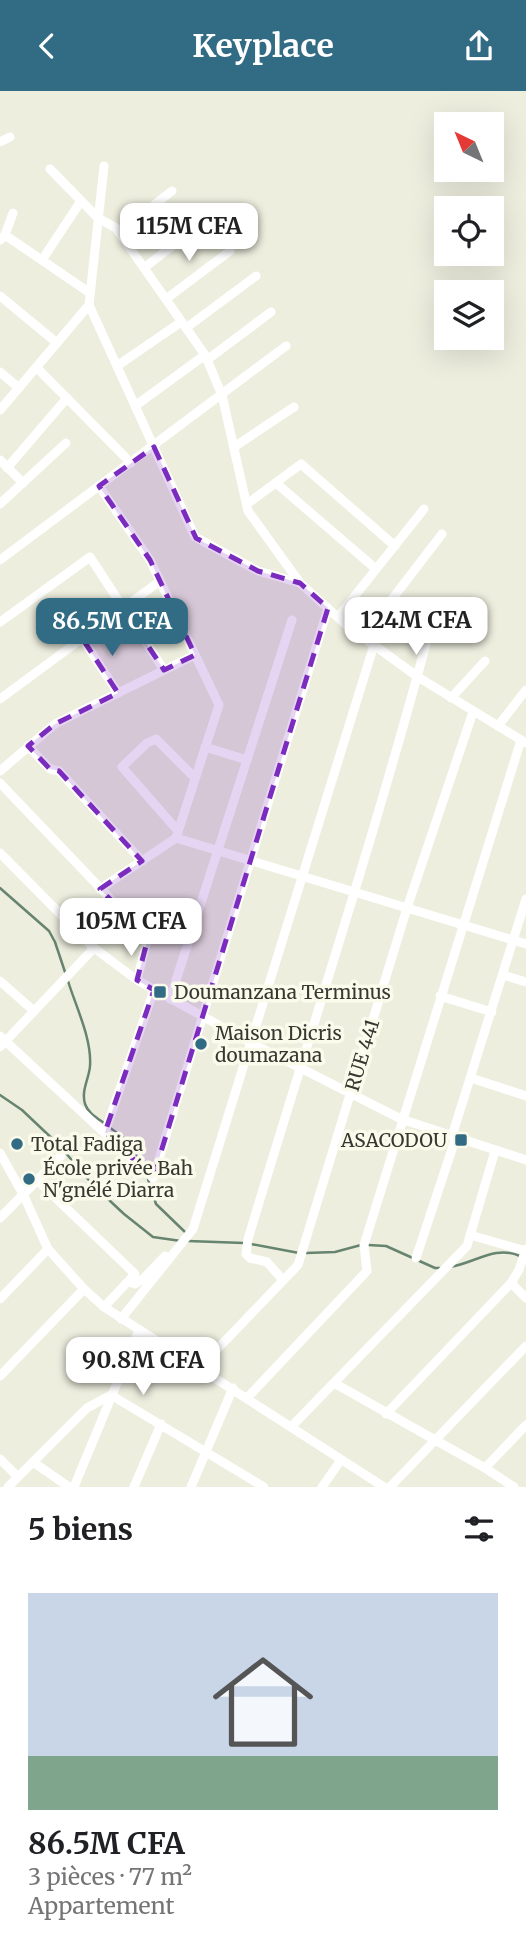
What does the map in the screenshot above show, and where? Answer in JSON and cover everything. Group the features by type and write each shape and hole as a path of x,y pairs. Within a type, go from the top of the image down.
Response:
{"street":[{"path":"0,142 10,137"},
{"path":"104,166 89,305 195,537 258,571 300,583"},
{"path":"50,169 98,218 119,232 206,358 222,395 248,511 300,583 363,637 418,677 523,741 401,1119 364,1245 367,1271 247,1398"},
{"path":"119,232 172,191"},
{"path":"41,260 81,201"},
{"path":"13,213 2,238 90,293"},
{"path":"144,268 209,217"},
{"path":"166,299 230,251"},
{"path":"117,366 256,276"},
{"path":"0,296 57,343"},
{"path":"0,409 89,305"},
{"path":"135,406 271,312"},
{"path":"0,560 286,346"},
{"path":"37,368 131,463"},
{"path":"0,372 19,388"},
{"path":"8,468 67,398"},
{"path":"234,447 294,407"},
{"path":"0,505 66,443"},
{"path":"0,460 23,483"},
{"path":"247,504 301,464 395,546"},
{"path":"276,483 376,569"},
{"path":"99,486 150,560 219,705 177,834 100,889"},
{"path":"338,617 424,509"},
{"path":"363,637 442,534"},
{"path":"0,622 90,557 164,670"},
{"path":"0,698 160,581"},
{"path":"93,948 2,1041 153,1178 328,608"},
{"path":"170,999 292,620"},
{"path":"82,638 118,693"},
{"path":"283,1280 267,1262 250,1258 246,1254 248,1239 356,893 426,644"},
{"path":"121,1319 193,1229 374,645"},
{"path":"0,771 55,725 195,655"},
{"path":"451,698 485,661"},
{"path":"498,726 526,690"},
{"name":"RUE 441","path":"200,1367 298,1265 407,908 473,712"},
{"path":"195,778 156,739 147,743 122,767 177,834 218,851 526,944"},
{"path":"28,746 50,769 59,771 142,861"},
{"path":"205,747 247,760"},
{"path":"0,783 148,938"},
{"path":"0,853 93,948 153,990 401,1119 526,1160"},
{"path":"416,1258 526,899"},
{"path":"136,980 155,910"},
{"path":"513,940 526,934"},
{"path":"503,975 526,982"},
{"path":"0,981 34,1011"},
{"path":"105,1132 153,990"},
{"path":"440,996 492,1012"},
{"path":"471,1077 526,1096"},
{"path":"291,1427 467,1246 495,1151"},
{"path":"0,1153 48,1249 104,1307 384,1487"},
{"path":"0,1218 61,1156"},
{"path":"37,1180 135,1274 104,1307"},
{"path":"386,1414 511,1283 519,1270 526,1251 470,1235"},
{"path":"0,1299 48,1249"},
{"path":"128,1282 135,1283 143,1279 169,1252"},
{"path":"511,1283 526,1298"},
{"path":"0,1376 84,1289"},
{"path":"33,1462 72,1487 139,1330"},
{"path":"390,1487 526,1346"},
{"path":"334,1383 386,1414 436,1439 514,1487"},
{"path":"191,1487 233,1388"},
{"path":"111,1395 264,1487"},
{"path":"8,1487 87,1408 111,1395"},
{"path":"134,1487 161,1424"},
{"path":"485,1468 526,1425"},
{"path":"0,1459 18,1476"},
{"path":"322,1487 341,1460"},
{"path":"241,1487 245,1475"},
{"path":"50,1487 57,1479"}],"highlighted area":[{"path":"154,447 196,538 258,571 300,583 328,608 153,1178 105,1132 154,990 137,980 148,938 100,889 142,861 59,771 50,769 28,746 55,724 118,693 82,638 123,608 164,670 195,655 150,560 99,486"}],"waterway":[{"path":"0,888 49,931 66,975"},
{"path":"68,981 89,1045 90,1066 85,1104 90,1113 104,1123"},
{"path":"0,1095 22,1110 59,1145 93,1185 124,1214 153,1237 181,1241"},
{"path":"109,1127 125,1139 144,1166"},
{"path":"148,1179 156,1204 185,1232"},
{"path":"188,1241 244,1243"},
{"path":"251,1244 299,1253"},
{"path":"306,1253 335,1252 361,1245"},
{"path":"368,1245 386,1246 440,1268"},
{"path":"450,1267 493,1254 511,1253 520,1256"}],"place":[{"name":"Doumanzana Terminus","path":"160,992"},
{"name":"Maison Dicris doumazana","path":"201,1044"},
{"name":"ASACODOU","path":"461,1140"},
{"name":"Total Fadiga","path":"17,1144"},
{"name":"École privée Bah N'gnélé Diarra","path":"29,1179"}]}
